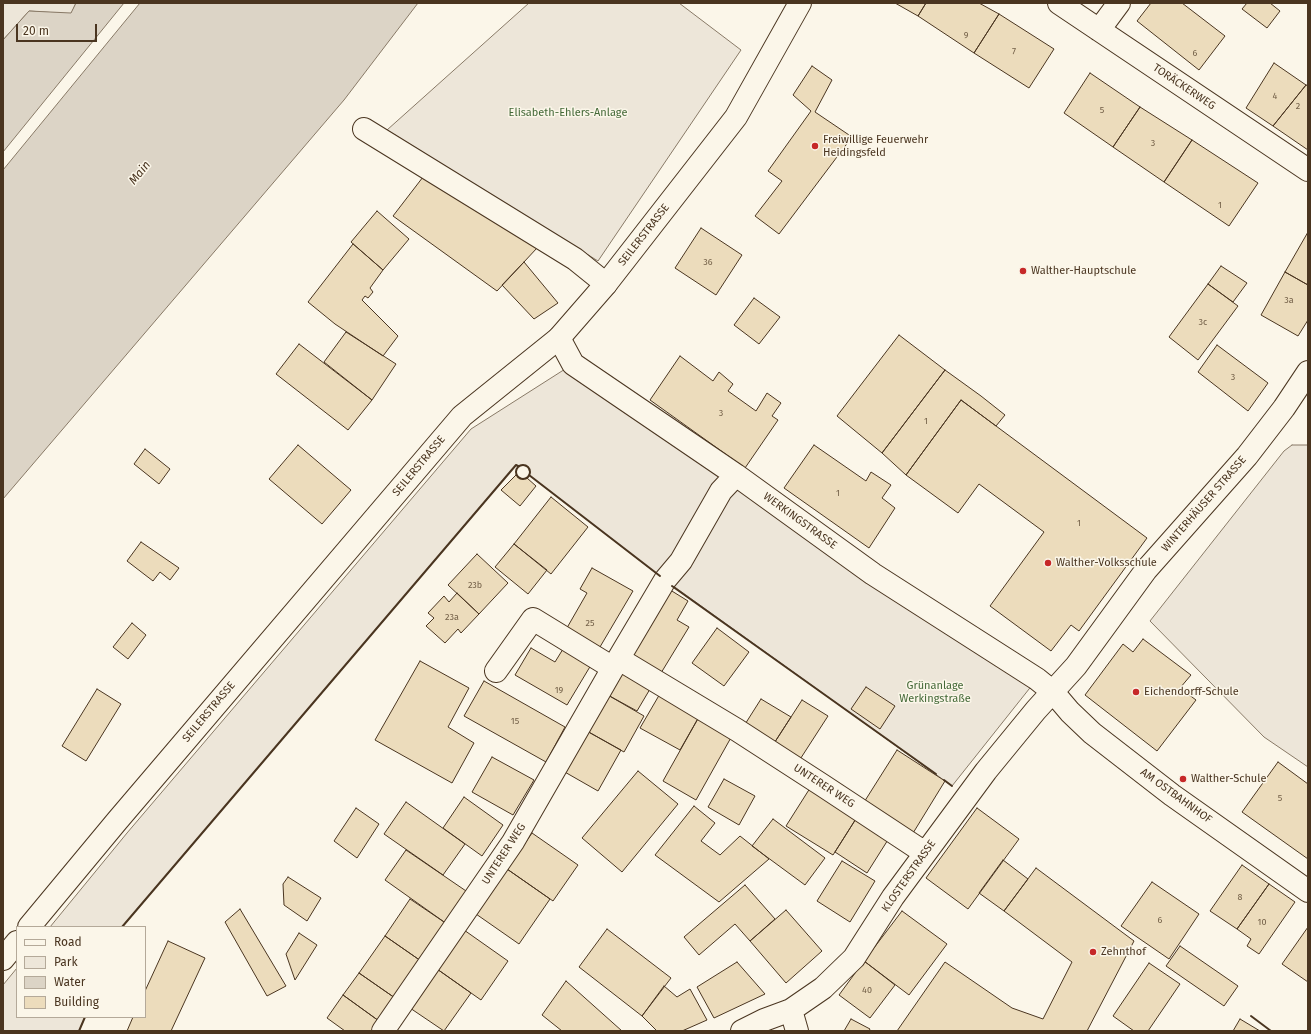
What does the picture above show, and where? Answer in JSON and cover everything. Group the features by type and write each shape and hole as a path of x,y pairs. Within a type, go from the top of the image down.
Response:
{"street":[{"name":"SEILERSTRASSE","path":"30,926 117,821 462,416 560,338 606,284 736,117 800,3"},
{"name":"TORÄCKERWEG","path":"1060,3 1308,170"},
{"path":"1099,30 1119,3"},
{"path":"364,129 575,259 606,284"},
{"name":"WERKINGSTRASSE","path":"560,338 573,364 736,475 873,574 1037,679 1053,692"},
{"name":"WINTERHÄUSER STRASSE","path":"1053,692 1076,666 1146,570 1247,456 1306,379"},
{"name":"UNTERER WEG","path":"383,1031 513,842 665,580 681,561 721,492 736,475"},
{"name":"UNTERER WEG","path":"496,672 532,619 737,730 925,853"},
{"name":"KLOSTERSTRASSE","path":"742,1031 764,1020 791,1010 823,988 854,958 925,853 986,771 1036,710 1053,692"},
{"name":"AM OSTBAHNHOF","path":"1053,692 1070,712 1092,733 1172,795 1308,891"},
{"path":"3,959 16,943"},
{"path":"791,1010 797,1031"}],"green space":[{"path":"3,3 76,3 71,14 29,11 3,40"},
{"name":"Elisabeth-Ehlers-Anlage","path":"529,3 679,3 741,50 598,261 387,130"},
{"name":"Grünanlage Werkingstraße","path":"573,364 1037,679 952,786 665,580 529,475 530,473 528,467 516,465 123,926 51,926 127,833 471,429"},
{"path":"1292,445 1308,445 1308,767 1264,737 1150,621 1284,451"},
{"path":"16,969 16,1018 85,1018 79,1031 3,1031 3,985"}],"water":[{"path":"76,3 124,3 3,152 3,40 29,11 71,13"},
{"name":"Main","path":"140,3 418,3 344,100 3,499 3,170"}],"building":[{"path":"895,3 926,3 918,16"},
{"path":"926,3 979,3 999,14 974,53 918,16"},
{"path":"1151,3 1182,3 1225,36 1199,70 1137,21"},
{"path":"1247,3 1270,3 1280,11 1267,28 1242,9"},
{"path":"999,14 1054,49 1029,88 974,53"},
{"path":"1274,63 1306,85 1273,126 1246,108"},
{"name":"Freiwillige Feuerwehr Heidingsfeld","path":"812,66 832,80 815,112 852,137 779,234 755,216 782,181 768,171 811,111 793,95"},
{"path":"1090,73 1140,107 1113,147 1064,113"},
{"path":"1306,85 1308,86 1308,150 1273,126"},
{"path":"1140,107 1192,140 1164,182 1113,147"},
{"path":"1192,140 1258,183 1229,226 1164,182"},
{"path":"423,177 537,248 497,291 393,216"},
{"path":"377,211 409,239 383,270 351,242"},
{"path":"701,228 742,255 716,295 675,268"},
{"path":"1308,232 1308,285 1285,272"},
{"path":"353,244 383,270 370,288 373,292 368,298 365,296 362,300 398,336 383,356 335,324 308,302"},
{"path":"524,262 558,303 534,319 502,285"},
{"path":"1221,266 1247,283 1233,302 1208,284"},
{"path":"1285,272 1308,285 1308,320 1298,336 1261,315"},
{"path":"1208,284 1238,306 1198,360 1169,337"},
{"path":"754,298 780,317 759,344 734,325"},
{"path":"346,332 396,364 372,400 324,362"},
{"path":"899,335 945,370 882,453 837,416"},
{"path":"299,344 372,400 348,430 276,374"},
{"path":"1217,345 1268,383 1248,411 1198,372"},
{"path":"680,356 713,381 719,372 733,384 728,391 756,411 767,393 781,403 772,416 778,420 745,468 650,400"},
{"path":"945,370 1005,415 996,426 961,400 906,475 882,453"},
{"path":"961,400 1147,538 1079,631 1071,625 1051,651 990,606 1044,532 979,484 958,513 906,475"},
{"path":"298,445 351,490 322,524 269,479"},
{"path":"814,445 866,481 871,472 891,485 882,498 895,508 869,548 784,488"},
{"path":"145,449 170,469 159,484 134,464"},
{"path":"516,475 522,479 527,478 536,486 520,506 501,490"},
{"path":"551,497 588,527 551,574 514,544"},
{"path":"141,542 179,568 170,580 160,572 153,581 127,561"},
{"path":"514,544 547,570 528,594 495,567"},
{"path":"477,554 508,583 479,614 448,585"},
{"path":"592,568 633,591 597,652 564,633 587,593 580,589"},
{"path":"667,588 688,601 677,620 689,627 661,673 628,653"},
{"path":"457,593 479,614 461,633 458,629 445,643 426,626 434,618 428,613 444,596 449,602"},
{"path":"132,623 146,635 128,659 113,647"},
{"path":"717,628 749,652 724,686 692,663"},
{"name":"Eichendorff-Schule","path":"1143,639 1191,675 1180,688 1196,700 1157,751 1085,695 1123,644 1133,652"},
{"path":"531,648 555,662 563,649 591,665 567,705 515,675"},
{"path":"420,661 469,688 448,727 474,743 452,783 375,740"},
{"path":"621,667 653,684 637,711 606,694"},
{"path":"484,681 565,727 546,762 464,716"},
{"path":"866,687 895,706 880,729 851,709"},
{"path":"97,689 121,704 86,761 62,746"},
{"path":"661,692 700,715 680,750 640,728"},
{"path":"606,694 644,716 624,752 585,730"},
{"path":"761,699 791,717 771,748 742,729"},
{"path":"802,700 828,716 797,764 771,748"},
{"path":"700,715 733,734 696,800 663,781"},
{"path":"585,730 621,750 598,791 563,771"},
{"path":"897,750 945,781 910,838 861,807"},
{"path":"492,757 534,780 513,815 472,792"},
{"path":"1278,762 1308,784 1308,859 1242,812"},
{"path":"638,771 678,804 622,872 582,838"},
{"path":"724,779 755,796 739,825 708,807"},
{"path":"812,785 859,814 833,855 786,826"},
{"path":"464,797 503,825 482,856 443,828"},
{"path":"406,802 465,844 443,875 384,834"},
{"path":"694,806 715,823 701,841 720,855 740,836 769,859 719,902 655,855"},
{"path":"356,808 379,824 357,858 334,841"},
{"path":"977,808 1019,839 968,909 926,878"},
{"path":"859,814 891,835 867,873 835,852"},
{"path":"773,819 825,858 805,885 752,846"},
{"path":"532,833 578,865 553,901 507,869"},
{"path":"406,850 469,893 447,924 385,880"},
{"path":"1003,860 1028,879 1004,911 979,893"},
{"path":"842,861 875,881 850,922 817,901"},
{"path":"1242,865 1269,884 1237,929 1210,911"},
{"name":"Zehnthof","path":"1036,868 1134,941 1087,1031 897,1031 945,962 1012,1008 1043,1019 1072,962 1004,911"},
{"path":"507,869 550,899 519,944 476,914"},
{"path":"288,877 321,898 307,921 284,905 283,884"},
{"path":"1152,882 1199,914 1169,959 1121,926"},
{"path":"1269,884 1295,902 1259,954 1247,946 1251,939 1237,929"},
{"path":"745,885 775,919 750,941 735,924 699,955 684,937"},
{"path":"410,899 447,924 421,961 385,936"},
{"path":"240,909 286,986 267,996 225,922"},
{"path":"786,910 822,951 786,983 750,941"},
{"path":"902,911 947,944 909,995 864,961"},
{"path":"1308,927 1308,982 1282,964"},
{"path":"607,929 671,978 642,1016 579,967"},
{"path":"464,930 508,961 481,1000 437,969"},
{"path":"299,933 317,945 295,980 286,954"},
{"path":"385,936 421,961 395,998 359,973"},
{"path":"168,941 205,958 171,1031 127,1031 133,1018 146,1018 146,989"},
{"path":"1180,946 1238,986 1224,1006 1166,966"},
{"path":"864,961 895,985 870,1018 839,995"},
{"path":"737,962 765,994 714,1018 697,987"},
{"path":"1149,963 1180,984 1148,1031 1134,1031 1113,1016"},
{"path":"437,969 471,993 444,1031 410,1008"},
{"path":"359,973 395,998 379,1021 343,995"},
{"path":"566,981 622,1031 562,1031 542,1015"},
{"path":"664,986 677,997 690,989 707,1020 682,1031 657,1031 642,1016"},
{"path":"343,995 379,1021 372,1031 345,1031 327,1018"},
{"path":"851,1019 870,1029 869,1031 844,1031"},
{"path":"1240,1019 1260,1031 1233,1031"}],"wall":[{"path":"123,926 516,465 518,466"},
{"path":"520,465 526,465 530,469 530,472 530,475 526,479 520,479 516,475 516,469 520,465"},
{"path":"529,475 660,576"},
{"path":"672,586 936,774"},
{"path":"944,780 952,786"},
{"path":"1251,1016 1271,1031"},
{"path":"79,1031 85,1018"}],"place":[{"name":"Freiwillige Feuerwehr Heidingsfeld","path":"815,146"},
{"name":"Walther-Hauptschule","path":"1023,271"},
{"name":"Walther-Volksschule","path":"1048,563"},
{"name":"Eichendorff-Schule","path":"1136,692"},
{"name":"Walther-Schule","path":"1183,779"},
{"name":"Zehnthof","path":"1093,952"}]}
